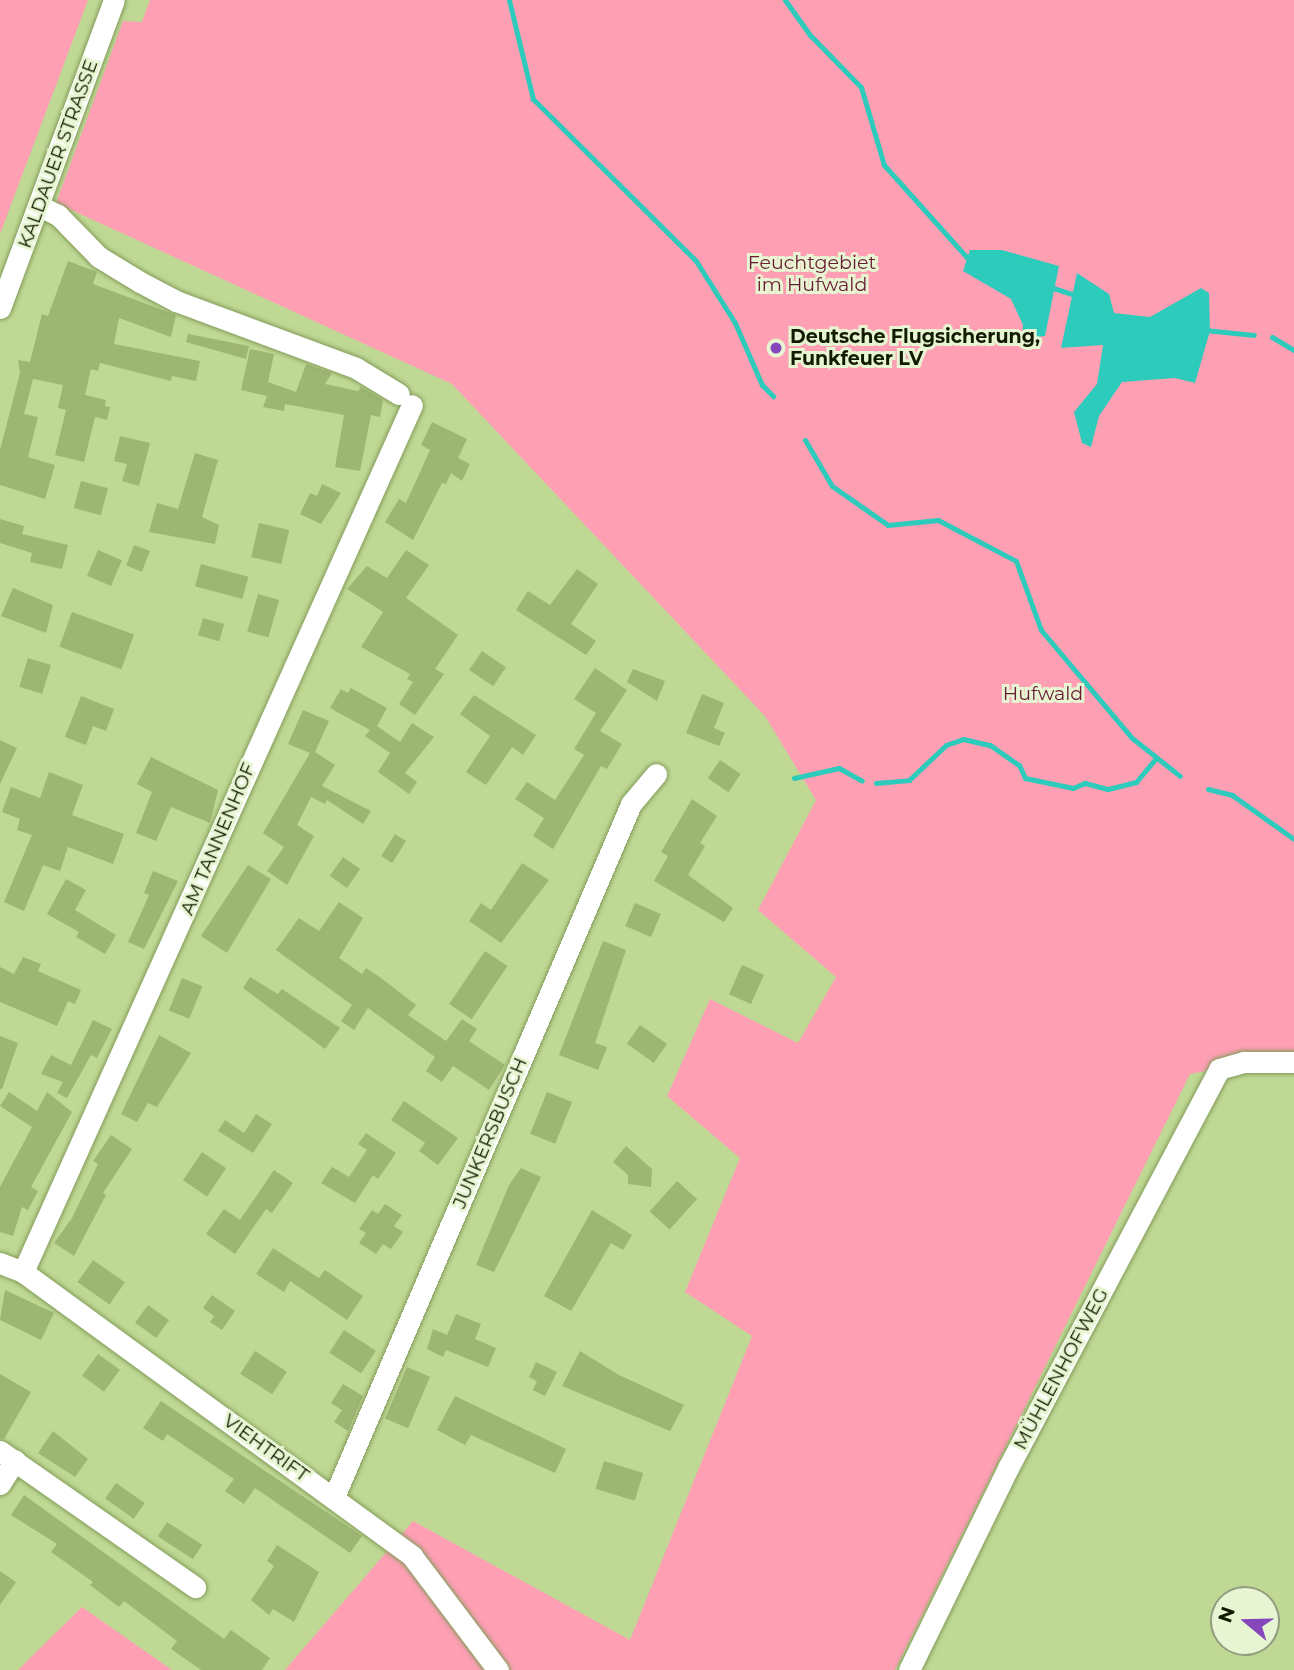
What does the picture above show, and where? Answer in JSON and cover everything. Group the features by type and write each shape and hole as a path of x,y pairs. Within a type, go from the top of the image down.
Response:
{"street":[{"name":"KALDAUER STRASSE","path":"0,308 40,206 114,0"},
{"name":"AM TANNENHOF","path":"23,1272 405,399 356,368 152,289 99,257 58,215 40,206"},
{"name":"JUNKERSBUSCH","path":"334,1497 631,804 656,774"},
{"name":"MÜHLENHOFWEG","path":"909,1670 1008,1468 1219,1069 1244,1062 1294,1062"},
{"name":"VIEHTRIFT","path":"0,1264 23,1272 412,1556 498,1670"},
{"path":"0,1485 7,1456 195,1587"}],"green space":[{"path":"0,0 88,0 0,234"},
{"name":"Hufwald","path":"150,0 1294,0 1294,1061 1254,1062 1190,1074 895,1670 285,1670 413,1521 630,1640 752,1336 685,1292 740,1158 667,1096 710,999 798,1043 836,977 758,910 816,800 765,716 452,384 56,203 123,21 142,22"},
{"path":"82,1607 172,1670 18,1670"}],"water":[{"path":"970,250 1002,250 1059,266 1045,336 1022,339 1023,325 1011,299 963,271"},
{"path":"1077,273 1109,294 1114,313 1150,317 1201,288 1209,293 1210,331 1195,383 1175,378 1122,382 1099,416 1091,447 1082,443 1074,412 1097,384 1103,345 1061,348"}],"building":[{"path":"68,261 97,272 93,284 176,315 171,337 119,318 114,344 200,361 196,381 172,376 171,381 100,363 98,371 91,369 85,395 106,400 105,406 110,407 107,420 95,417 84,462 55,455 66,410 58,408 63,385 33,379 24,414 38,417 28,457 55,465 45,499 0,485 0,450 20,373 18,360 30,362 42,314 48,316"},
{"path":"188,334 249,346 246,359 186,342"},
{"path":"250,349 274,354 268,382 296,392 306,364 332,373 325,384 358,391 361,387 383,400 380,417 371,415 360,471 335,467 344,415 285,404 284,411 263,407 267,396 241,390"},
{"path":"432,422 467,439 458,458 470,464 462,481 451,473 446,484 442,483 413,540 385,522 399,499 406,503 430,450 421,445"},
{"path":"120,436 150,443 139,486 122,481 127,464 114,461"},
{"path":"195,453 218,460 202,517 219,525 215,544 149,532 157,503 178,509"},
{"path":"81,481 108,488 101,515 74,508"},
{"path":"322,484 341,493 321,524 300,514 310,493 317,496"},
{"path":"0,519 24,526 22,534 68,545 62,569 30,562 32,553 0,543"},
{"path":"259,523 289,530 281,564 251,557"},
{"path":"134,545 150,551 142,572 126,566"},
{"path":"98,550 122,560 111,586 87,576"},
{"path":"406,550 429,565 406,598 458,635 435,669 444,674 415,715 399,704 413,682 407,679 410,674 361,647 383,612 347,589 367,566 387,578"},
{"path":"201,564 248,577 242,599 195,586"},
{"path":"577,569 598,584 571,624 596,641 586,655 516,610 528,591 550,605"},
{"path":"13,588 53,605 46,633 1,616"},
{"path":"258,594 279,600 268,638 247,631"},
{"path":"72,612 134,635 121,669 59,647"},
{"path":"203,618 224,624 219,641 198,635"},
{"path":"482,651 506,667 493,686 469,670"},
{"path":"28,658 51,665 42,694 19,687"},
{"path":"595,668 627,690 600,731 622,744 607,769 601,766 553,849 533,836 544,818 515,799 527,782 555,800 584,755 574,749 596,713 574,699"},
{"path":"633,669 665,681 657,701 627,682"},
{"path":"351,688 387,708 377,726 400,742 412,723 434,737 405,773 417,782 409,794 378,772 390,753 365,736 370,730 330,708 341,689 348,693"},
{"path":"702,694 724,703 714,728 725,733 719,746 686,733"},
{"path":"474,695 536,735 523,755 512,747 486,785 466,772 490,736 460,714"},
{"path":"81,696 114,709 106,731 93,726 86,745 65,737"},
{"path":"303,710 329,721 315,752 335,765 322,786 371,811 363,824 327,800 325,804 311,797 297,825 314,836 287,885 267,871 284,847 263,833 310,753 288,744"},
{"path":"0,740 17,748 0,784"},
{"path":"151,757 218,790 210,823 171,807 156,841 136,833 152,792 137,784"},
{"path":"720,760 741,774 728,792 708,778"},
{"path":"49,772 83,785 72,815 124,834 113,864 68,847 60,871 43,865 24,911 4,902 32,835 17,830 20,819 2,812 11,787 40,798"},
{"path":"692,799 717,816 700,843 705,846 688,875 733,908 724,922 654,881 668,856 661,852"},
{"path":"395,834 406,841 392,863 381,856"},
{"path":"343,857 360,869 347,888 330,876"},
{"path":"522,863 549,880 501,943 469,921 481,903 491,910"},
{"path":"248,865 271,879 227,953 201,936"},
{"path":"153,871 178,881 144,949 128,942 149,895 144,893"},
{"path":"66,879 86,890 75,910 116,935 105,954 76,937 79,932 47,914"},
{"path":"339,902 363,918 339,958 362,974 366,968 416,1005 408,1015 446,1041 462,1019 477,1029 469,1041 505,1065 489,1090 453,1066 442,1082 426,1071 435,1057 368,1008 354,1030 341,1021 352,1005 276,950 299,918 319,931"},
{"path":"635,903 661,914 651,937 625,926"},
{"path":"603,941 626,950 595,1043 607,1047 598,1070 559,1055"},
{"path":"485,951 507,966 472,1019 449,1004"},
{"path":"23,957 41,964 38,971 81,990 75,1004 68,1001 57,1026 0,1002 0,967 14,974"},
{"path":"742,965 764,975 751,1004 729,994"},
{"path":"250,977 278,994 282,989 340,1028 325,1049 243,988"},
{"path":"182,978 202,986 189,1019 169,1010"},
{"path":"93,1020 112,1029 97,1058 91,1055 67,1098 57,1093 63,1082 41,1074 51,1055 71,1065"},
{"path":"640,1025 667,1044 654,1063 627,1044"},
{"path":"159,1035 191,1053 157,1107 148,1103 137,1122 121,1114"},
{"path":"0,1036 18,1043 2,1089 0,1089"},
{"path":"9,1092 37,1111 47,1092 72,1112 31,1187 38,1191 28,1210 22,1207 13,1236 0,1232 0,1187 32,1127 0,1106"},
{"path":"547,1092 572,1102 555,1144 530,1134"},
{"path":"404,1101 458,1138 438,1165 419,1151 425,1143 391,1120"},
{"path":"256,1114 272,1124 253,1153 218,1131 225,1120 244,1133"},
{"path":"366,1133 396,1153 378,1179 373,1175 355,1203 321,1183 332,1167 349,1177 367,1150 358,1144"},
{"path":"111,1135 132,1149 103,1193 106,1195 74,1256 54,1243 72,1218 98,1164 93,1161"},
{"path":"626,1146 652,1169 651,1187 628,1184 628,1175 613,1162"},
{"path":"202,1152 226,1168 207,1196 183,1180"},
{"path":"521,1168 541,1177 494,1272 476,1265 509,1185"},
{"path":"274,1170 293,1183 272,1213 266,1209 235,1254 206,1234 224,1209 240,1220"},
{"path":"677,1181 697,1199 670,1230 650,1211"},
{"path":"385,1204 402,1215 394,1226 403,1232 391,1249 383,1244 376,1254 359,1243 366,1233 359,1229 372,1210 378,1214"},
{"path":"592,1210 632,1235 623,1250 611,1243 571,1311 544,1296"},
{"path":"273,1248 319,1278 325,1270 363,1296 347,1320 290,1281 284,1292 256,1274"},
{"path":"93,1260 125,1282 109,1304 78,1282"},
{"path":"5,1290 54,1313 41,1340 0,1320"},
{"path":"212,1295 235,1311 222,1330 210,1322 214,1316 203,1308"},
{"path":"148,1305 169,1320 156,1338 135,1323"},
{"path":"456,1314 481,1324 475,1339 496,1348 488,1367 446,1350 443,1357 427,1349 433,1329 447,1335"},
{"path":"344,1330 376,1351 361,1373 329,1353"},
{"path":"255,1351 287,1372 272,1394 240,1374"},
{"path":"580,1351 619,1375 684,1405 670,1431 562,1386"},
{"path":"98,1354 120,1370 104,1392 82,1376"},
{"path":"536,1362 557,1372 545,1396 533,1390 537,1381 529,1377"},
{"path":"407,1367 430,1377 408,1428 385,1419"},
{"path":"0,1374 31,1392 4,1439 0,1438"},
{"path":"343,1384 363,1396 348,1431 334,1422 342,1410 331,1403"},
{"path":"455,1396 566,1449 555,1473 471,1435 465,1445 437,1430"},
{"path":"161,1401 362,1536 350,1553 255,1488 244,1504 225,1491 234,1479 167,1434 163,1441 143,1428"},
{"path":"53,1431 88,1459 75,1477 38,1453"},
{"path":"604,1461 643,1473 635,1501 596,1489"},
{"path":"116,1483 145,1503 134,1519 105,1499"},
{"path":"24,1495 224,1639 231,1630 270,1658 262,1670 201,1670 171,1649 177,1641 124,1601 119,1607 90,1585 93,1582 51,1552 57,1544 11,1515"},
{"path":"167,1522 202,1545 193,1559 158,1536"},
{"path":"277,1545 319,1572 294,1622 273,1609 269,1615 251,1600 274,1566 267,1561"},
{"path":"0,1571 16,1582 0,1605"}],"waterway":[{"path":"509,0 533,99 696,261 735,323 762,385 773,396"},
{"path":"785,0 810,35 861,87 884,165 972,263"},
{"path":"1047,286 1078,296"},
{"path":"1205,330 1254,335"},
{"path":"1272,337 1294,350"},
{"path":"805,440 832,486 888,525 938,520 1016,561 1041,630 1132,738 1180,776"},
{"path":"876,783 909,780 946,745 963,739 990,745 1019,765 1025,778 1073,788 1085,783 1108,789 1136,782 1155,759"},
{"path":"794,778 839,768 862,781"},
{"path":"1208,789 1232,795 1294,839"}],"place":[{"name":"Deutsche Flugsicherung, Funkfeuer LV","path":"776,348"}],"park label":[{"name":"Feuchtgebiet im Hufwald","path":"812,274"}]}
